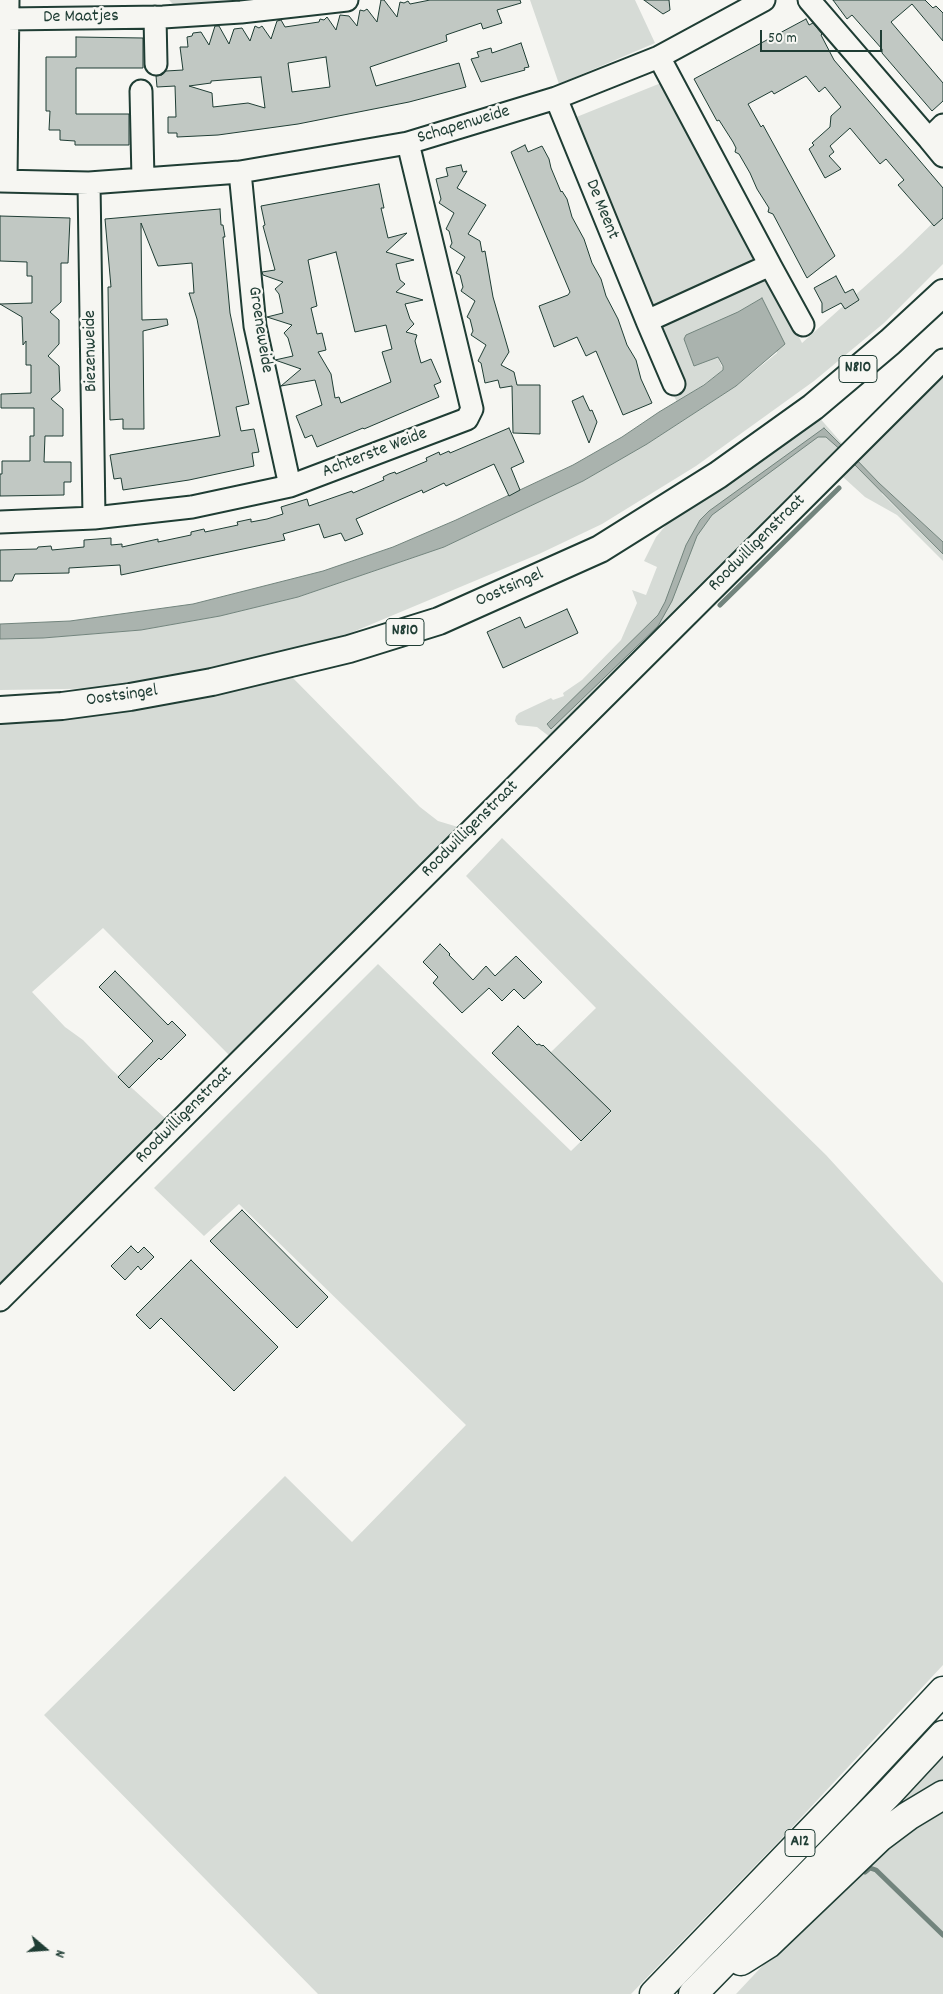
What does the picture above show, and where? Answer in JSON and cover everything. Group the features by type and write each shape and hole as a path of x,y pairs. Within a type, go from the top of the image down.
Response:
{"highway":[{"name":"A12","path":"654,1994 845,1796 943,1691"},
{"name":"A12","path":"696,1990 943,1735"},
{"name":"A12","path":"696,1990 768,1944 880,1837 908,1816 943,1795"}],"main road":[{"name":"Oostsingel","path":"0,710 62,706 130,697 212,682 349,649 417,629 448,617 600,549 718,475 813,407 890,342 943,293"}],"street":[{"name":"Schapenweide","path":"3,181 89,183 240,172 408,144 556,98 659,57 764,0"},
{"path":"809,0 936,132 943,156"},
{"name":"De Maatjes","path":"8,10 240,12 343,1"},
{"path":"3,181 8,10"},
{"path":"156,64 161,11"},
{"path":"659,57 803,325"},
{"path":"141,91 143,179"},
{"name":"De Meent","path":"556,98 674,384"},
{"name":"Achterste Weide","path":"0,522 94,518 192,507 290,486 467,419 472,409 408,144"},
{"name":"Groeneweide","path":"240,172 255,326 290,486"},
{"name":"Biezenweide","path":"89,183 94,518"},
{"path":"647,321 770,265"},
{"name":"Roodwilligenstraat","path":"0,1300 943,360"}],"shaded area":[{"path":"169,0 282,0 175,6"},
{"path":"530,0 635,0 655,43 559,84"},
{"path":"661,83 754,250 754,257 742,268 652,308 569,120"},
{"path":"943,213 943,264 884,323 814,381 696,466 602,524 539,554 317,647 126,688 0,690 0,639 43,638 141,630 220,616 298,597 444,547 583,481 647,444 736,386 777,353 762,298 738,312 718,357 723,370 677,402 671,390 656,320 740,285 767,278 775,287 802,343 902,253"},
{"path":"762,298 785,344 736,386 647,444 583,481 444,547 298,597 220,616 141,630 43,638 0,639 0,624 70,621 193,604 323,571 393,547 456,520 573,465 622,437 704,385 723,370 723,366 718,357 694,366 684,339 686,335 738,312"},
{"path":"943,368 943,542 879,483 882,494 943,554 943,561 897,515 865,497 843,477 849,470 845,464"},
{"path":"817,415 847,449 550,737 537,727 518,725 515,721 519,713 551,698 553,700 564,696 563,693 582,680 621,640 637,603 632,590 646,595 657,567 644,561 656,537 667,524"},
{"path":"824,428 845,449 843,452 826,437 818,437 712,515 697,536 672,601 658,626 551,729 547,724 658,615 665,602 686,545 700,520 709,511"},
{"path":"854,457 879,483 943,542 943,554 851,461"},
{"path":"291,676 420,807 438,821 458,827 229,1055 103,928 32,992 65,1027 83,1040 111,1069 166,1119 0,1286 0,720"},
{"path":"502,838 826,1155 943,1283 943,1665 783,1837 631,1994 318,1994 44,1715 285,1476 352,1542 466,1425 239,1204 204,1236 154,1188 378,964 571,1151 611,1112 551,1052 596,1008 466,876"},
{"path":"943,1758 943,1789 867,1839"},
{"path":"943,1801 943,1994 736,1994 856,1866"}],"building":[{"path":"381,0 384,0 397,17 400,2 408,1 410,4 430,0 520,0 521,3 497,10 502,23 483,29 481,23 446,35 447,41 370,67 376,86 459,63 466,87 409,102 298,124 218,135 177,137 177,133 168,133 168,117 176,117 175,86 157,87 156,76 162,75 166,71 183,70 180,47 188,47 187,37 192,36 193,33 201,32 209,45 215,26 219,26 229,44 234,29 242,28 250,41 255,26 259,28 262,26 271,39 277,21 281,20 285,27 319,22 320,19 324,20 327,17 336,30 340,15 349,16 357,26 360,10 364,11 367,9 377,22","holes":["326,57 330,87 292,92 288,63","261,77 265,108 248,103 213,107 212,93 189,86 211,83 211,81"]},
{"path":"644,0 669,0 670,10 663,14"},
{"path":"833,0 925,0 933,8 936,6 943,13 943,41 912,4 891,22 943,83 943,101 932,111 852,15 847,19"},
{"path":"806,19 809,25 813,23 822,34 834,60 943,188 943,218 934,226 898,185 904,180 886,159 880,164 850,128 830,146 834,152 829,156 841,169 825,178 809,149 814,145 812,143 830,127 831,116 841,107 825,87 819,92 806,76 774,94 772,91 748,104 761,127 763,125 835,256 807,278 773,214 768,212 769,208 750,173 739,154 735,152 736,148 733,142 719,120 717,121 694,79"},
{"path":"76,37 143,38 143,68 76,68 76,114 129,114 129,145 75,145 75,141 60,140 60,130 49,130 50,111 46,111 46,57 76,57"},
{"path":"521,43 529,67 524,68 525,70 481,82 471,59 479,57 477,52 491,48 492,53"},
{"path":"525,145 528,152 542,146 549,159 561,192 567,199 572,217 584,239 606,296 618,319 627,345 636,360 641,379 652,403 623,415 596,351 586,356 577,337 554,347 539,306 568,295 570,292 511,152"},
{"path":"461,165 463,172 467,171 457,188 486,205 468,234 480,241 482,252 485,251 493,297 509,352 501,365 514,372 517,385 540,385 540,434 513,433 512,386 500,388 498,380 485,383 481,363 478,361 486,345 471,335 473,331 470,319 467,317 475,301 461,291 463,287 460,275 456,273 465,257 450,247 452,243 449,231 446,229 454,213 439,203 441,199 436,179 448,176 446,168"},
{"path":"379,184 384,208 381,208 388,238 407,233 386,252 414,260 396,264 400,280 405,284 396,292 423,300 405,304 410,319 414,324 406,332 417,335 415,341 421,363 431,359 441,382 434,385 439,397 317,447 312,435 305,438 296,416 322,405 315,380 281,386 301,369 275,360 293,356 288,338 284,333 292,325 267,317 283,313 279,294 275,289 283,282 263,275 262,272 275,270 263,226 265,225 261,206","holes":["336,252 355,332 386,325 392,349 382,352 391,382 341,403 339,397 335,398 331,374 318,352 326,350 322,333 317,334 311,308 317,306 308,260"]},
{"path":"220,209 221,225 223,225 225,237 223,237 230,313 249,404 236,407 241,431 254,429 259,452 252,453 254,466 189,480 123,490 121,478 114,479 110,455 220,436 197,319 189,293 194,293 192,263 158,266 141,223 142,320 167,319 168,325 143,331 144,429 123,429 123,419 110,420 108,287 111,287 105,219"},
{"path":"0,216 70,218 68,263 61,263 61,302 50,312 59,320 59,344 48,356 59,366 60,391 51,399 63,409 63,436 45,436 44,462 71,462 71,482 64,482 64,495 0,496 2,461 30,461 30,436 34,436 34,408 1,408 1,394 31,393 31,365 26,365 26,341 23,345 22,317 0,304 32,303 32,276 27,276 27,262 0,261"},
{"path":"836,276 845,293 853,289 859,300 845,309 841,303 822,313 822,303 814,288"},
{"path":"583,396 597,422 589,443 572,401"},
{"path":"509,428 524,462 511,468 520,490 509,496 494,464 446,486 444,483 423,493 422,490 356,519 363,534 345,541 341,533 324,538 319,524 283,534 285,540 121,575 120,565 69,568 69,573 15,574 12,581 0,581 0,550 37,549 38,547 51,546 52,550 84,547 84,540 111,538 111,545 122,544 122,547 158,539 158,542 191,535 191,532 204,529 205,532 238,525 237,522 251,519 251,522 267,519 283,514 281,507 307,499 309,506 352,491 353,493 384,480 383,477 389,474 395,472 396,474 427,461 426,458 439,452 440,455 449,451 450,453"},
{"path":"567,609 578,633 503,668 487,632 520,617 525,628"},
{"path":"440,944 473,980 486,966 495,976 516,956 542,982 524,999 514,989 502,1001 489,988 462,1013 433,983 438,977 423,962"},
{"path":"115,971 168,1025 172,1021 186,1035 161,1060 159,1058 129,1088 118,1077 153,1041 99,987"},
{"path":"518,1026 537,1045 543,1045 611,1111 581,1141 492,1053"},
{"path":"242,1210 328,1297 297,1328 210,1241"},
{"path":"131,1246 138,1253 144,1247 154,1257 141,1270 138,1266 125,1280 111,1266"},
{"path":"191,1260 278,1347 234,1391 161,1318 150,1329 136,1315"}],"waterway":[{"path":"720,605 839,488"},
{"path":"865,1872 870,1868 876,1870 943,1935"}]}
